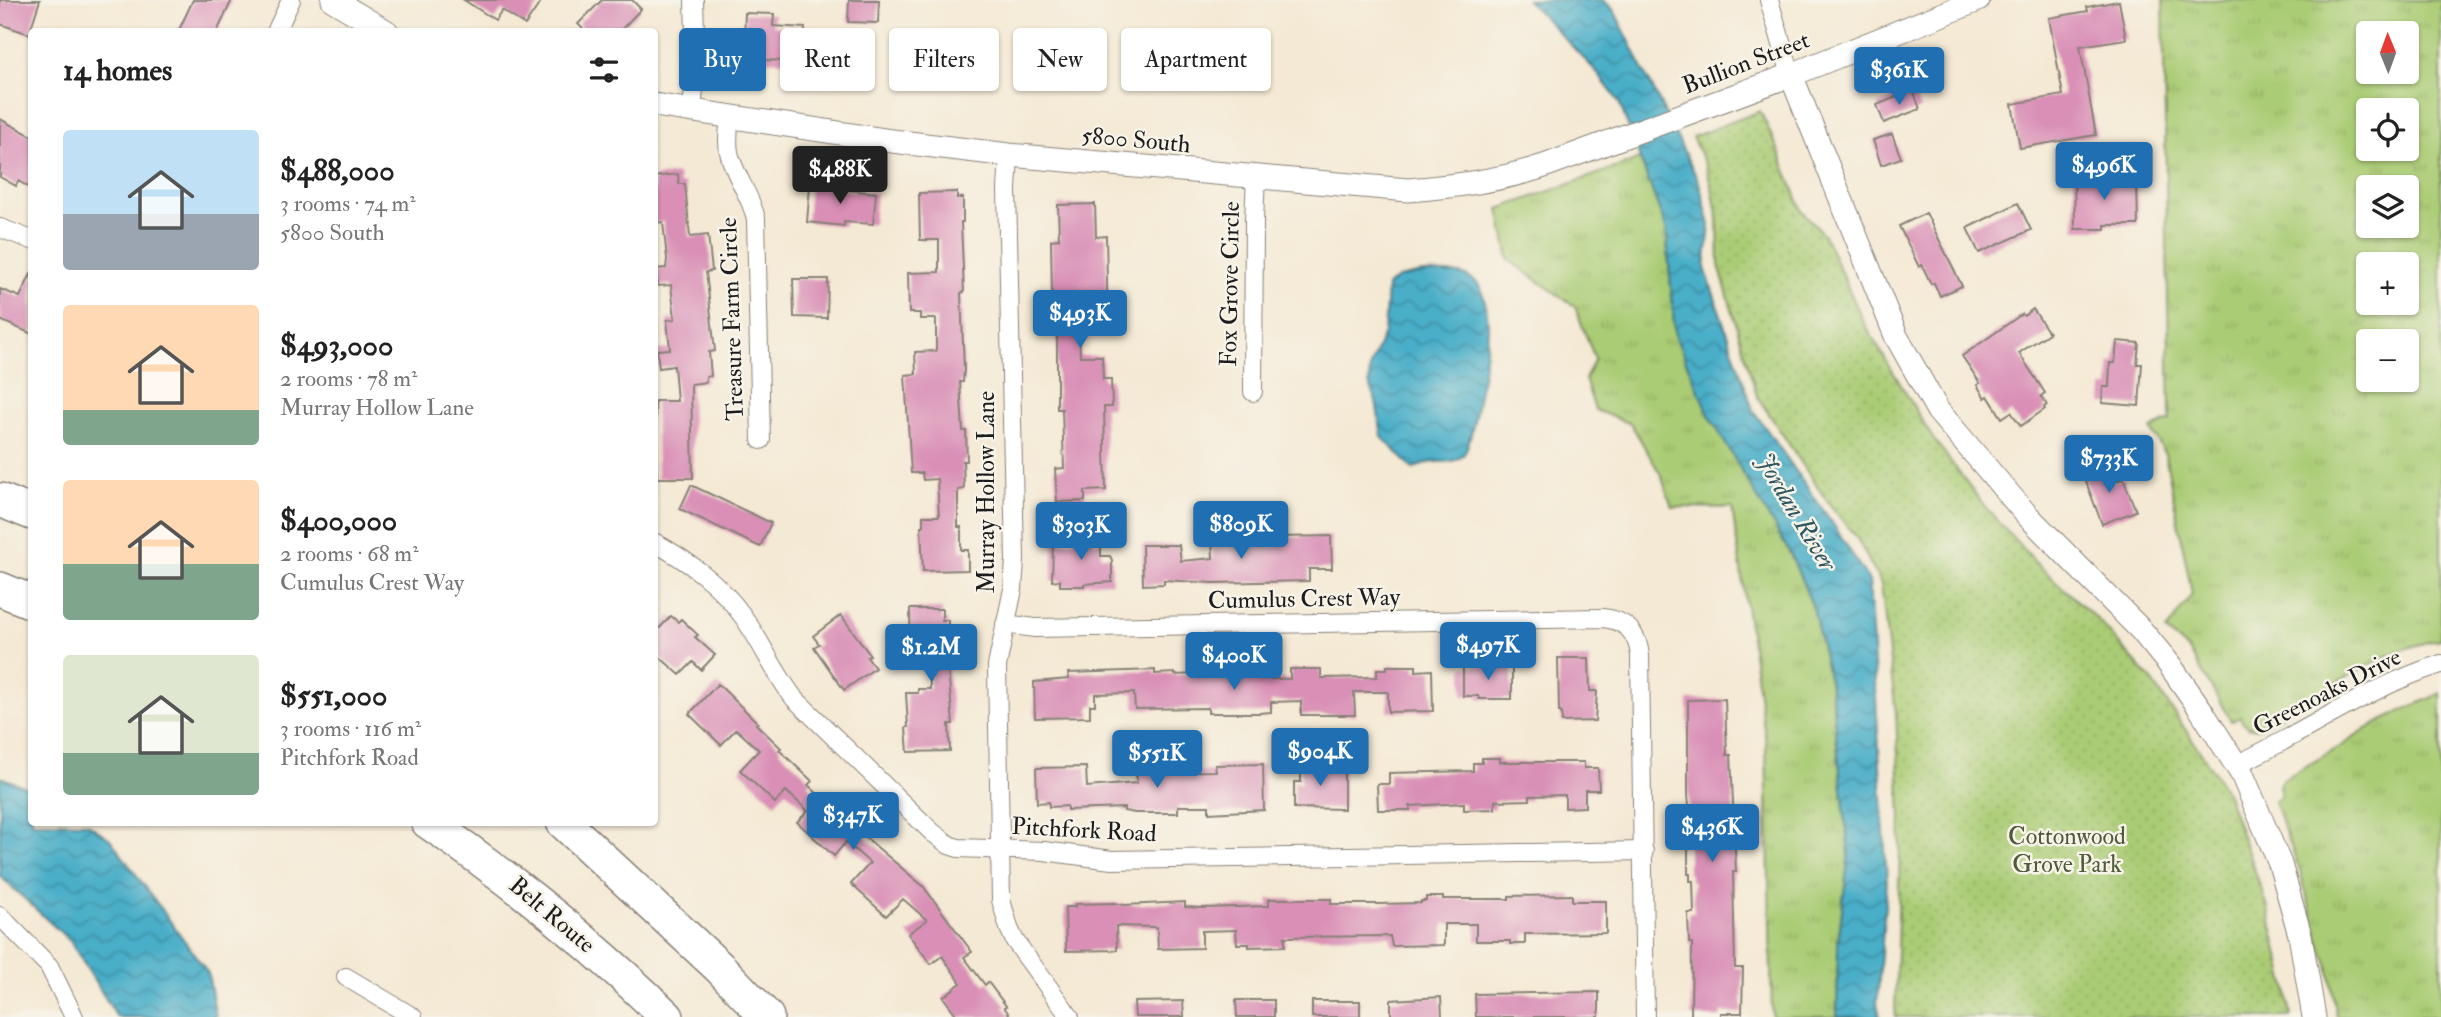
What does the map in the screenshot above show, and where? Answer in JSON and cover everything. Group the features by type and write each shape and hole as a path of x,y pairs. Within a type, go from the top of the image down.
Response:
{"highway":[{"path":"0,500 28,511"},
{"path":"0,590 28,600"},
{"name":"Belt Route","path":"434,826 547,908 625,976 667,1017"},
{"path":"567,826 720,968 766,1017"}],"street":[{"path":"278,28 291,0"},
{"path":"333,0 380,28"},
{"path":"692,110 696,68 694,0"},
{"path":"1769,0 1791,75 1895,336 1938,411 2026,514 2141,630 2195,700 2236,765 2280,864 2300,935 2314,1017"},
{"name":"Bullion Street","path":"1609,142 1791,75 1978,0"},
{"name":"5800 South","path":"658,106 892,141 1009,155 1408,190 1505,179 1609,142"},
{"name":"Treasure Farm Circle","path":"730,116 730,157 749,197 757,230 761,440"},
{"name":"Murray Hollow Lane","path":"1009,155 1007,189 1015,567 1006,624 998,653 996,681 1001,900 1009,928 1023,954 1070,1017"},
{"name":"Fox Grove Circle","path":"1253,392 1256,177"},
{"path":"0,228 28,238"},
{"name":"Pitchfork Road","path":"658,544 693,566 729,599 743,617 779,679 794,698 932,832 949,845 958,848 1044,851 1112,859 1644,850"},
{"name":"Cumulus Crest Way","path":"1006,624 1035,628 1603,618 1618,621 1631,631 1639,648 1645,1017"},
{"name":"Greenoaks Drive","path":"2236,765 2384,686 2441,664"},
{"path":"0,916 48,966 74,1017"},
{"path":"346,977 413,1017"}],"green space":[{"path":"2163,0 2441,0 2441,639 2416,645 2370,664 2260,727 2249,728 2240,716 2231,721 2189,650 2166,631 2192,594 2165,454 2151,429 2170,420"},
{"name":"Cottonwood Grove Park","path":"1760,111 1802,211 1824,235 1865,325 1932,437 1987,509 2034,561 2099,621 2153,682 2226,792 2267,905 2291,1017 1895,1017 1901,816 1896,715 1881,584 1857,538 1826,500 1757,396 1719,265 1718,219 1713,192 1705,164 1692,137"},
{"path":"1640,159 1666,228 1675,336 1791,555 1813,607 1831,690 1849,853 1838,943 1837,1017 1772,1017 1766,743 1732,508 1672,507 1661,475 1631,424 1595,410 1585,379 1595,359 1575,307 1509,260 1499,209"},
{"path":"2441,693 2441,1017 2337,1017 2328,964 2299,868 2274,801 2281,796 2279,786 2282,780 2378,722"}],"water":[{"name":"Jordan River","path":"1527,0 1603,0 1614,10 1699,182 1710,225 1705,268 1753,410 1833,524 1869,581 1887,882 1877,1003 1880,1017 1837,1017 1838,943 1849,853 1831,690 1813,607 1791,555 1710,417 1675,336 1666,228 1619,102 1594,69"},
{"path":"1422,273 1456,274 1475,281 1485,300 1488,332 1476,413 1463,455 1455,460 1428,463 1413,469 1382,437 1376,401 1369,383 1370,366 1384,333 1387,286 1398,278"},
{"path":"0,777 28,788 28,826 91,826 110,839 208,973 216,1017 117,1017 70,941 0,876"}],"building":[{"path":"0,0 40,0 28,34 0,24"},
{"path":"193,0 232,0 219,28 180,28"},
{"path":"464,0 542,0 525,25 502,10 495,20"},
{"path":"602,0 632,0 641,9 623,28 582,28 578,24"},
{"path":"849,0 879,0 878,23 848,22"},
{"path":"2119,1 2126,39 2080,46 2096,135 2020,148 2012,104 2063,95 2049,18 2088,11 2087,7"},
{"path":"745,13 774,14 773,26 805,28 780,28 780,61 766,60 766,28 744,28"},
{"path":"1913,90 1920,109 1884,123 1877,105"},
{"path":"0,119 28,134 28,187 18,181 16,186 0,177"},
{"path":"1892,134 1901,158 1881,165 1873,140"},
{"path":"2074,172 2105,172 2105,183 2137,182 2138,225 2075,229"},
{"path":"678,174 679,184 685,184 690,237 708,235 712,271 706,272 715,351 709,352 711,376 706,377 706,382 691,384 693,478 658,478 658,401 677,401 674,366 659,368 658,359 658,350 670,349 667,320 675,319 671,285 658,286 658,269 666,268 667,259 663,222 658,223 658,176"},
{"path":"810,186 876,193 873,224 844,222 844,226 807,222"},
{"path":"957,192 957,198 963,198 961,222 964,292 961,293 964,370 963,382 960,382 967,461 963,461 964,489 958,490 958,527 961,527 961,550 968,550 968,570 923,571 921,526 923,516 939,516 937,479 923,480 922,473 911,473 905,375 916,374 915,352 936,351 936,319 920,319 920,313 909,313 908,273 939,272 939,240 920,240 919,193"},
{"path":"2018,203 2031,230 1979,253 1967,228"},
{"path":"1095,204 1096,237 1106,236 1108,326 1079,326 1080,356 1102,356 1103,379 1111,379 1112,407 1104,407 1106,490 1085,491 1085,501 1057,502 1055,469 1064,468 1062,409 1057,409 1057,298 1052,298 1051,240 1059,239 1058,205"},
{"path":"1926,213 1962,286 1940,296 1922,265 1919,267 1899,226"},
{"path":"793,279 828,279 827,318 794,317"},
{"path":"28,280 28,332 0,320 0,289 20,297"},
{"path":"2033,309 2049,333 2019,353 2045,393 2041,396 2047,405 2021,426 2011,412 2002,418 1988,396 1985,398 1977,385 1980,383 1962,356"},
{"path":"2117,341 2139,343 2137,364 2142,364 2139,406 2102,403 2103,387 2109,387 2110,363 2115,363"},
{"path":"2106,465 2113,483 2123,478 2136,511 2102,524 2083,474"},
{"path":"691,485 771,523 760,547 680,509"},
{"path":"1094,532 1094,543 1101,542 1101,556 1110,556 1112,560 1112,582 1060,586 1060,580 1052,581 1053,543 1075,541 1076,533"},
{"path":"1331,536 1332,569 1309,569 1309,581 1213,583 1164,580 1164,584 1143,585 1142,545 1179,545 1181,561 1213,558 1212,539"},
{"path":"910,609 942,609 942,620 948,620 948,638 952,638 951,669 948,669 953,724 949,724 950,751 908,752 906,693 930,689 929,658 911,658"},
{"path":"841,615 870,655 867,657 875,668 844,690 814,647 819,644 813,636"},
{"path":"671,616 678,622 681,619 698,635 695,637 715,655 701,670 693,662 680,675 658,656 658,630"},
{"path":"1558,658 1589,658 1590,691 1597,691 1595,721 1562,722 1559,712"},
{"path":"1512,664 1512,699 1463,696 1463,666"},
{"path":"1387,666 1416,666 1416,671 1432,670 1433,711 1388,712 1388,692 1354,692 1355,715 1301,715 1301,701 1271,702 1271,712 1259,713 1208,713 1208,708 1135,709 1134,693 1095,694 1095,705 1090,705 1090,717 1035,718 1034,682 1069,679 1068,673 1155,670 1155,674 1175,675 1259,671 1260,679 1290,679 1290,669 1321,669 1321,678 1377,677 1377,669 1387,669"},
{"path":"718,684 758,723 756,724 781,748 779,750 812,781 808,785 830,805 833,801 868,834 865,837 923,886 972,952 964,957 985,985 988,982 1011,1017 958,1017 943,997 961,983 942,956 931,964 908,934 927,920 903,899 886,916 851,884 870,863 846,842 834,856 797,822 808,811 786,791 775,803 740,770 759,750 736,729 721,745 689,714"},
{"path":"1725,699 1727,755 1731,755 1736,872 1733,872 1735,968 1743,968 1742,1013 1721,1013 1721,1017 1691,1017 1692,943 1689,943 1688,913 1694,913 1693,881 1690,881 1688,874 1688,835 1692,835 1688,795 1688,700"},
{"path":"1482,758 1500,758 1500,762 1584,762 1584,768 1598,768 1599,790 1585,790 1585,807 1565,808 1565,795 1495,801 1495,809 1464,810 1464,803 1410,806 1410,810 1378,810 1377,784 1389,784 1389,773 1473,771 1473,763 1482,763"},
{"path":"1263,764 1264,810 1209,813 1209,806 1178,806 1178,813 1135,813 1124,811 1124,808 1067,810 1067,806 1049,807 1049,802 1037,803 1036,768 1086,767 1087,787 1137,783 1136,772 1216,771 1215,765"},
{"path":"1344,766 1344,809 1294,808 1294,782 1301,782 1301,767"},
{"path":"1572,895 1572,901 1606,901 1606,933 1525,934 1525,944 1510,944 1510,941 1476,941 1476,924 1444,924 1444,945 1392,946 1390,936 1285,937 1285,946 1249,947 1249,944 1237,944 1236,930 1202,931 1202,948 1158,949 1157,927 1116,926 1117,950 1066,951 1065,907 1075,907 1075,904 1185,902 1185,907 1202,908 1269,906 1269,899 1331,899 1331,904 1380,904 1421,903 1426,901 1426,897 1509,899 1509,896"},
{"path":"1599,992 1599,1017 1476,1017 1475,994"},
{"path":"1441,997 1442,1017 1391,1017 1391,1000"},
{"path":"1236,1000 1274,1000 1274,1017 1237,1017"},
{"path":"1183,1001 1184,1017 1135,1017 1134,1002"},
{"path":"1312,1001 1360,1001 1360,1017 1312,1017"}]}
